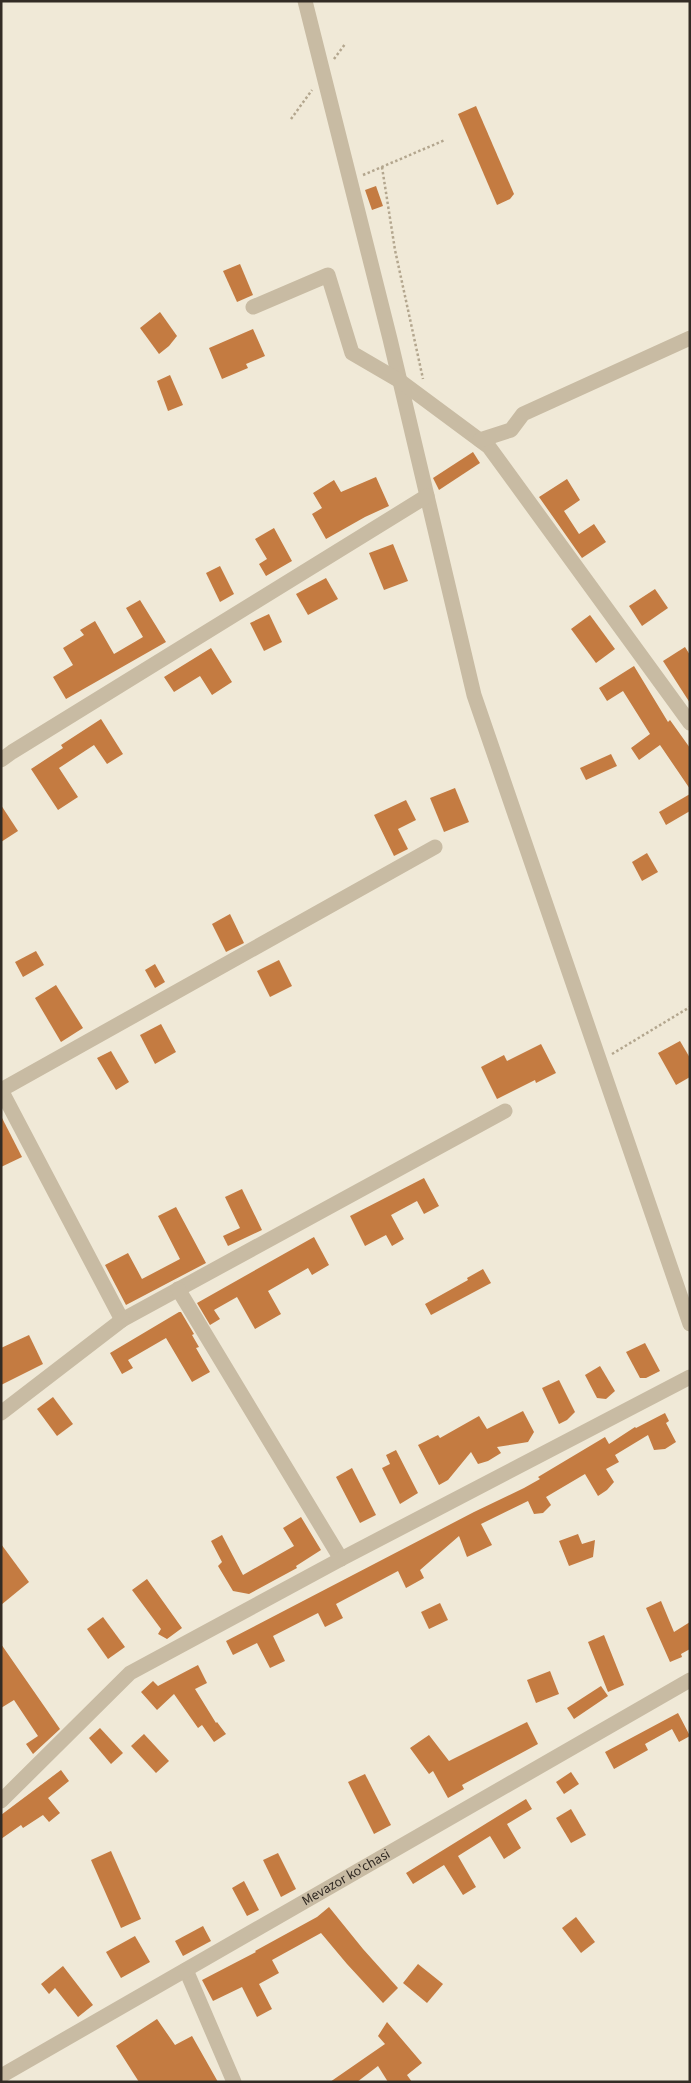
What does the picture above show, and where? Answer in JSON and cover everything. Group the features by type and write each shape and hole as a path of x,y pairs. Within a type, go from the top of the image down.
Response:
{"street":[{"path":"305,1 400,381 474,695 690,1324"},
{"path":"253,308 328,275 352,354 400,381 489,447 690,723"},
{"path":"480,440 512,430 523,414 690,338"},
{"path":"1,760 427,496"},
{"path":"122,1320 1,1090 434,847"},
{"path":"1,1413 122,1320 505,1111"},
{"path":"178,1289 341,1559"},
{"path":"1,1801 130,1673 341,1559 690,1377"},
{"name":"Mevazor ko'chasi","path":"1,2076 690,1680"},
{"path":"186,1970 234,2082"}],"path":[{"path":"291,119 323,76"},
{"path":"350,180 445,140"},
{"path":"382,167 395,250 428,402"},
{"path":"600,1062 690,1007"}],"building":[{"path":"476,106 514,194 510,199 497,205 458,114"},
{"path":"376,186 383,206 372,210 365,190"},
{"path":"240,264 253,295 237,302 223,271"},
{"path":"160,312 177,336 159,354 140,328"},
{"path":"253,329 265,356 246,364 248,368 222,379 209,348"},
{"path":"170,375 183,405 168,411 157,381"},
{"path":"473,452 480,463 439,490 433,478"},
{"path":"376,477 389,506 326,539 312,514 322,508 313,493 334,480 341,492"},
{"path":"567,479 580,500 564,511 579,534 594,524 606,542 582,558 539,497"},
{"path":"274,528 292,561 266,576 259,564 267,559 255,539"},
{"path":"393,544 408,581 384,590 369,553"},
{"path":"220,566 234,594 220,602 206,573"},
{"path":"326,578 338,599 308,615 296,594"},
{"path":"655,589 668,608 642,626 629,606"},
{"path":"140,600 166,642 66,699 53,677 73,665 63,648 84,635 80,630 95,621 114,654 143,637 126,608"},
{"path":"269,614 282,642 264,651 250,623"},
{"path":"590,615 615,649 596,663 571,629"},
{"path":"685,647 690,655 690,703 663,661"},
{"path":"211,648 232,682 212,695 200,676 174,692 164,677"},
{"path":"634,666 668,722 670,720 690,748 690,789 660,745 639,760 631,748 650,734 623,691 607,701 599,688"},
{"path":"101,719 123,754 107,764 94,745 59,768 78,797 58,810 31,769 63,748 61,745"},
{"path":"611,754 617,766 586,780 580,768"},
{"path":"455,788 469,822 444,832 430,798"},
{"path":"690,794 690,811 666,825 659,812"},
{"path":"406,800 416,820 398,829 408,849 394,856 374,815"},
{"path":"1,805 18,831 1,842"},
{"path":"647,853 658,872 642,881 632,862"},
{"path":"230,914 244,943 226,952 212,924"},
{"path":"36,951 44,965 23,977 15,962"},
{"path":"279,960 292,986 270,997 257,971"},
{"path":"155,964 165,982 155,988 145,970"},
{"path":"56,985 83,1028 61,1042 35,998"},
{"path":"161,1024 176,1052 155,1064 140,1035"},
{"path":"680,1041 690,1058 690,1077 676,1085 658,1053"},
{"path":"541,1044 556,1073 536,1083 535,1080 497,1099 481,1067 504,1055 507,1061"},
{"path":"111,1051 129,1082 116,1090 97,1058"},
{"path":"1,1116 22,1157 1,1167"},
{"path":"424,1178 439,1206 424,1214 417,1201 391,1215 404,1239 392,1246 386,1235 365,1246 350,1216"},
{"path":"242,1189 262,1230 228,1246 223,1236 240,1228 225,1197"},
{"path":"176,1207 206,1263 126,1305 105,1265 128,1253 142,1279 180,1259 158,1216"},
{"path":"314,1237 329,1265 312,1275 308,1268 268,1291 281,1314 255,1329 237,1297 214,1310 220,1319 210,1325 197,1303"},
{"path":"483,1269 491,1283 431,1315 425,1304 468,1280 467,1278"},
{"path":"181,1312 194,1334 192,1335 199,1347 196,1348 210,1372 192,1382 166,1338 128,1360 133,1368 122,1374 110,1353"},
{"path":"29,1335 43,1364 1,1385 1,1348"},
{"path":"645,1343 660,1371 646,1378 640,1378 626,1352"},
{"path":"600,1366 615,1391 606,1399 597,1398 585,1375"},
{"path":"559,1380 575,1412 567,1420 559,1424 542,1388"},
{"path":"53,1397 73,1424 57,1436 37,1409"},
{"path":"523,1411 534,1432 528,1442 497,1447 501,1453 488,1461 478,1464 471,1452 448,1480 439,1485 418,1445 438,1435 440,1438 479,1416 487,1429"},
{"path":"665,1413 669,1421 666,1423 676,1442 665,1449 654,1450 648,1435 615,1455 619,1462 606,1469 614,1482 598,1496 585,1474 546,1497 551,1505 543,1513 534,1514 528,1501 481,1524 492,1545 467,1557 459,1536 420,1570 424,1578 406,1588 398,1571 336,1604 343,1618 325,1627 318,1613 273,1636 285,1661 270,1668 257,1643 233,1655 226,1641 524,1488 540,1479 538,1477 605,1437 609,1444 635,1427"},
{"path":"396,1450 418,1493 400,1504 382,1468 390,1464 386,1455"},
{"path":"352,1468 376,1515 360,1523 336,1477"},
{"path":"301,1517 321,1550 296,1566 297,1568 249,1594 233,1591 218,1566 222,1562 211,1541 222,1535 243,1575 294,1546 283,1528"},
{"path":"578,1534 582,1544 595,1540 593,1557 569,1566 559,1541"},
{"path":"1,1544 29,1582 1,1605"},
{"path":"147,1579 182,1628 167,1639 158,1634 161,1629 132,1590"},
{"path":"661,1601 674,1632 690,1622 690,1649 681,1654 682,1657 670,1662 646,1608"},
{"path":"440,1603 448,1620 429,1629 421,1612"},
{"path":"103,1617 125,1647 108,1659 87,1629"},
{"path":"604,1635 624,1685 608,1692 588,1642"},
{"path":"1,1644 60,1729 33,1754 26,1744 38,1736 14,1700 1,1708"},
{"path":"198,1665 207,1683 195,1689 216,1723 226,1734 214,1742 202,1725 198,1728 174,1694 157,1710 141,1692 153,1681 158,1686"},
{"path":"550,1671 559,1694 536,1703 527,1680"},
{"path":"601,1686 608,1696 574,1719 567,1708"},
{"path":"678,1713 690,1736 679,1742 672,1729 645,1744 648,1750 614,1769 605,1752"},
{"path":"527,1722 538,1744 462,1785 464,1789 448,1798 433,1771 429,1774 410,1748 429,1735 449,1761"},
{"path":"100,1728 123,1753 111,1764 89,1738"},
{"path":"144,1734 169,1761 156,1773 131,1746"},
{"path":"61,1770 69,1781 48,1798 60,1813 49,1822 43,1815 23,1828 21,1825 1,1839 1,1815"},
{"path":"571,1772 579,1784 564,1794 556,1782"},
{"path":"365,1774 391,1825 374,1834 348,1782"},
{"path":"526,1799 532,1809 507,1824 521,1848 504,1859 490,1836 458,1856 476,1887 463,1895 444,1865 413,1884 406,1873"},
{"path":"571,1809 586,1835 571,1843 556,1818"},
{"path":"111,1851 141,1919 121,1928 91,1860"},
{"path":"278,1853 296,1889 281,1897 263,1860"},
{"path":"244,1881 259,1910 247,1916 232,1888"},
{"path":"329,1907 398,1988 383,2003 321,1933 272,1960 279,1973 259,1984 272,2009 257,2017 242,1987 213,2001 202,1980 317,1917"},
{"path":"576,1917 595,1942 581,1953 562,1928"},
{"path":"203,1926 211,1941 183,1956 175,1941"},
{"path":"135,1936 150,1962 121,1978 106,1952"},
{"path":"418,1964 443,1984 427,2003 403,1983"},
{"path":"63,1966 93,2005 78,2017 55,1988 49,1994 41,1984"},
{"path":"157,2019 175,2045 192,2036 218,2082 139,2082 116,2046"},
{"path":"387,2022 422,2063 407,2075 412,2082 388,2082 378,2066 357,2082 330,2082 385,2044 378,2036"}]}
